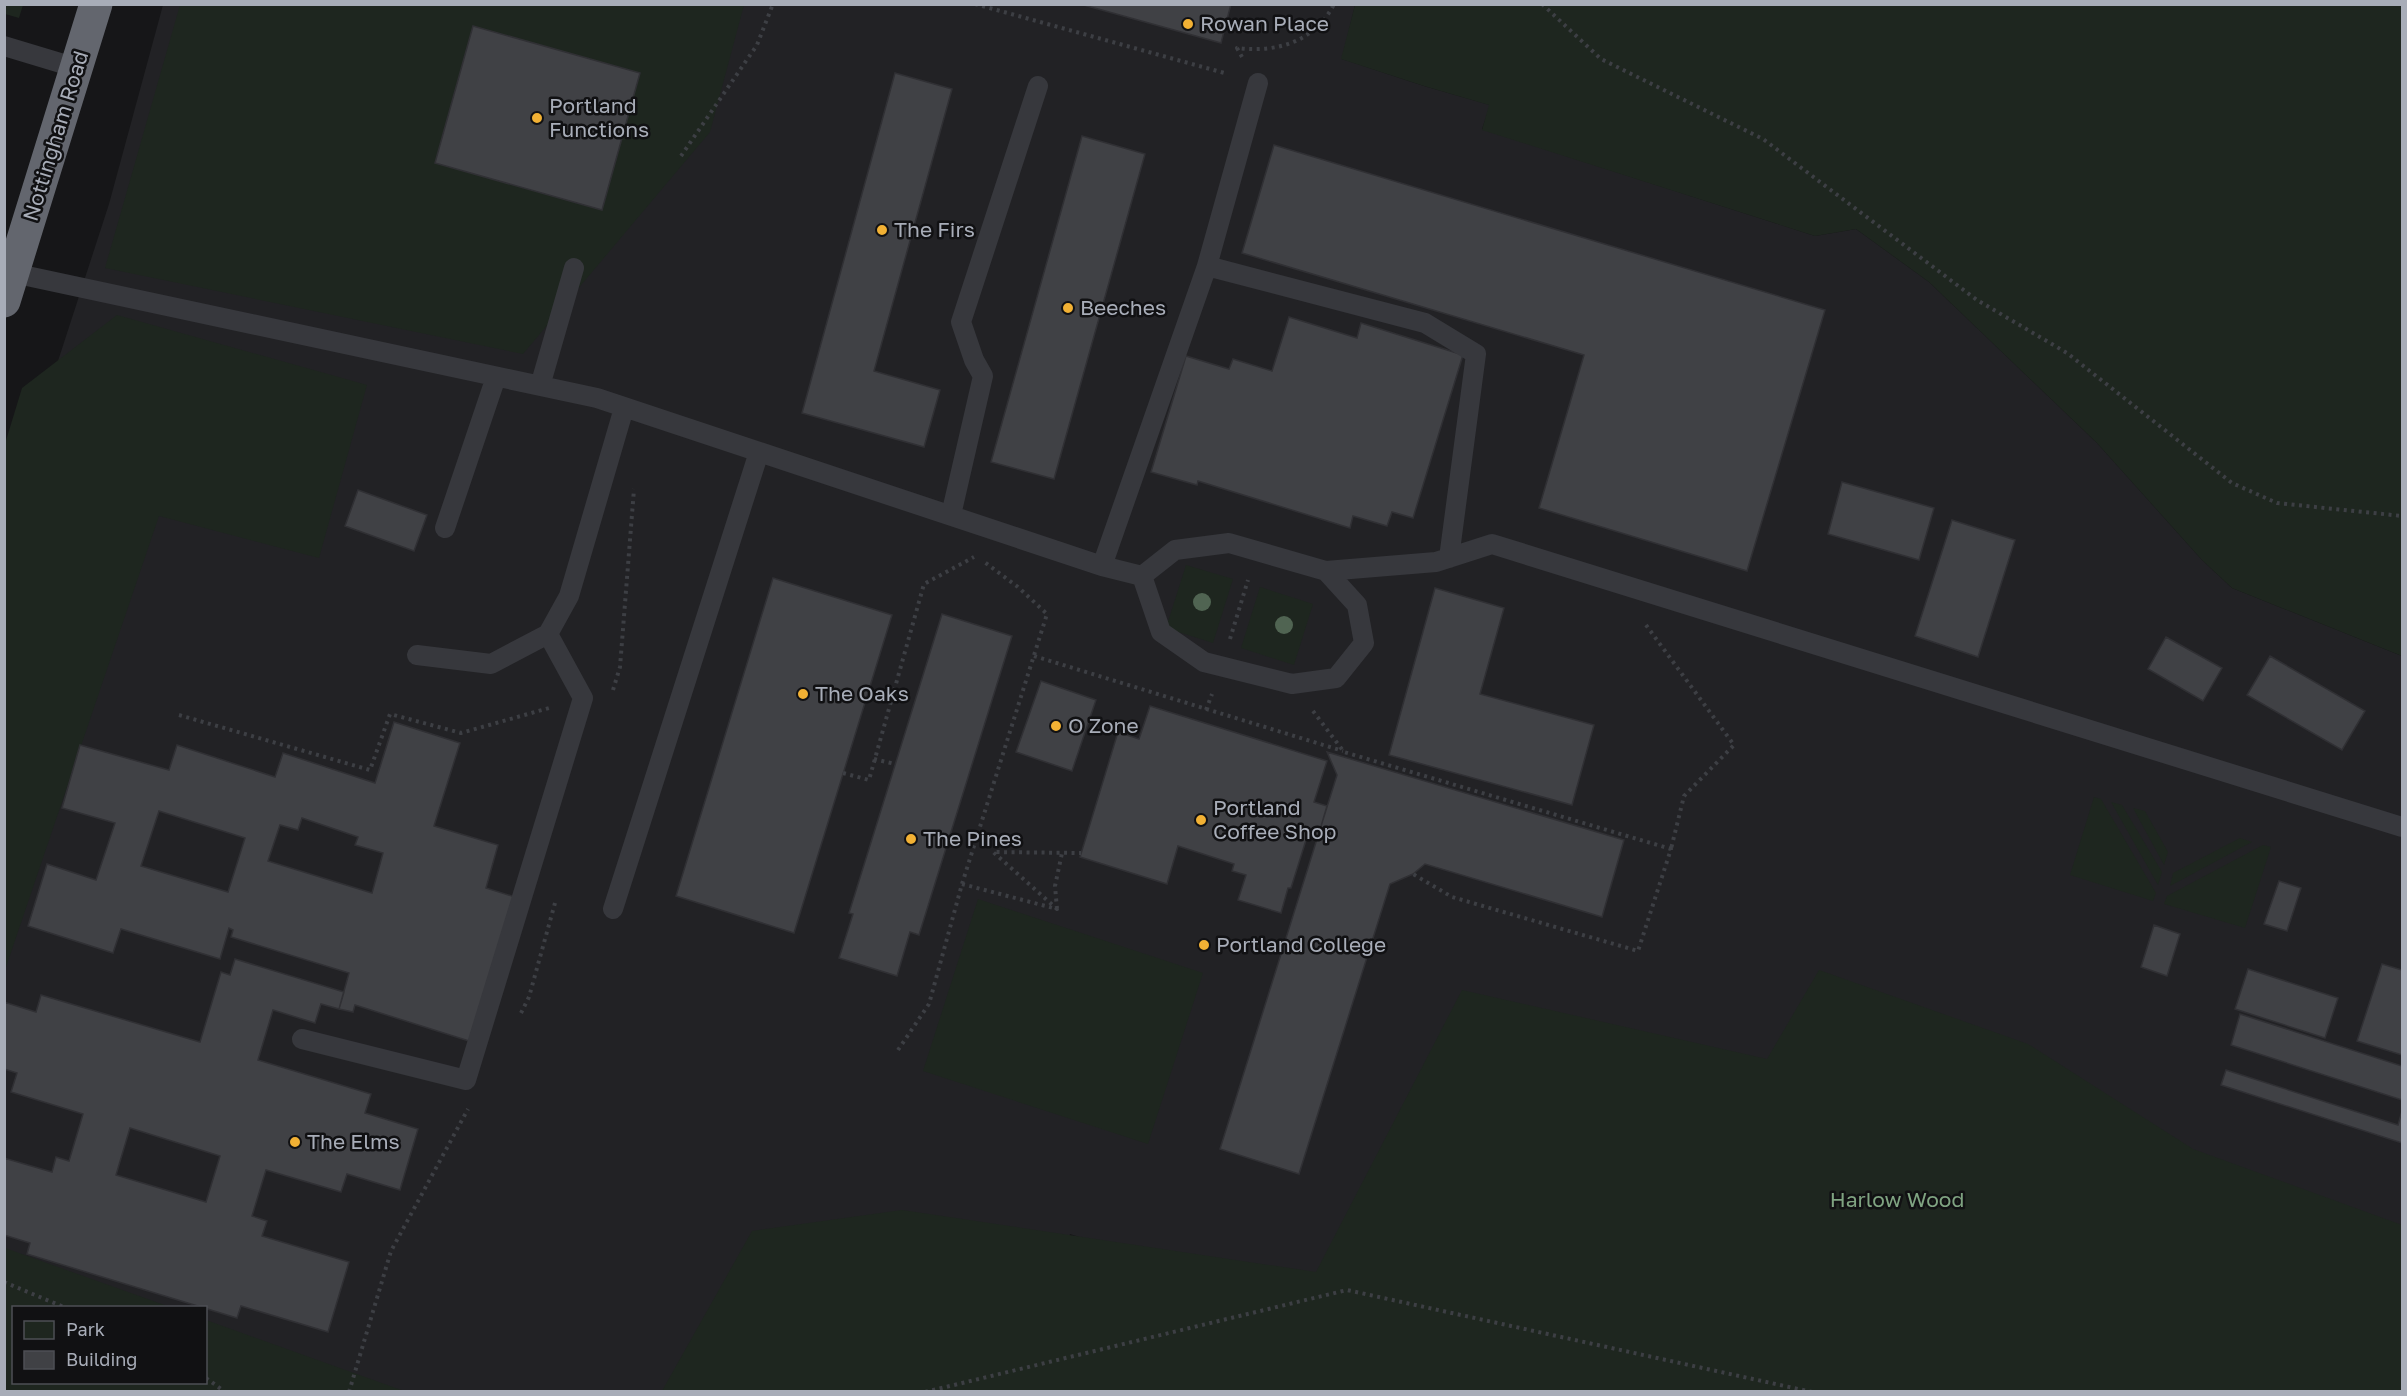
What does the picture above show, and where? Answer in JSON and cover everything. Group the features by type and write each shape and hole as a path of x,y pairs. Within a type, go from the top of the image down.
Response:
{"highway":[{"name":"Nottingham Road","path":"9,287 96,4"}],"lane":[{"path":"4,46 77,68"},
{"path":"1102,566 1207,266 1258,83"},
{"path":"951,515 983,376 974,360 961,322 1038,86"},
{"path":"1207,266 1425,323 1476,354 1449,558"},
{"path":"540,387 574,268"},
{"path":"9,287 496,377 597,398 1102,566 1142,576"},
{"path":"444,528 496,377"},
{"path":"417,655 491,664 548,634 569,596 624,408"},
{"path":"613,909 759,452"},
{"path":"1142,576 1175,550 1229,543 1326,571 1436,562 1492,544 2403,827"},
{"path":"1142,576 1161,632 1204,662 1292,684 1336,678 1364,643 1357,605 1326,571"},
{"path":"302,1039 466,1080 583,698 548,634"}],"path":[{"path":"681,156 757,45 773,4"},
{"path":"975,4 1258,83"},
{"path":"1258,83 1237,48 1269,50 1299,40 1317,28 1334,4"},
{"path":"1542,4 1601,58 1763,139 1977,300 2067,352 2232,483 2277,503 2403,516"},
{"path":"1206,710 1222,666 1257,550"},
{"path":"843,773 869,780 924,584 976,556 1018,587 1047,614 962,884 929,1004 898,1050"},
{"path":"1413,874 1452,897 1638,951 1671,849 1684,796 1734,745 1615,581"},
{"path":"1034,656 1344,752 1671,849"},
{"path":"1292,684 1344,752"},
{"path":"179,715 370,770 390,714 461,733 614,690"},
{"path":"874,759 895,764"},
{"path":"1057,909 993,852 1081,853"},
{"path":"1057,909 1055,886 1062,854"},
{"path":"962,884 1057,909"},
{"path":"349,1392 391,1251"},
{"path":"4,1282 61,1306"},
{"path":"926,1392 1347,1290 1812,1392"},
{"path":"207,1379 225,1392"}],"shaded area":[{"name":"Portland College","path":"163,5 1355,5 1342,59 1490,105 1482,129 1815,236 1856,229 1929,282 2097,443 2202,560 2232,588 2402,656 2402,1391 1560,1391 1070,1234 1051,1296 1046,1391 114,1392 207,1384 207,1306 12,1306 12,1315 5,1340 5,524 109,204"}],"green space":[{"path":"4,5 23,5 19,18 5,14"},
{"path":"180,5 744,5 710,132 523,354 105,268"},
{"path":"1355,5 2402,5 2402,656 2232,588 2202,560 2097,443 1929,282 1856,229 1815,236 1482,130 1489,105 1341,59"},
{"path":"117,315 367,385 319,558 159,516 5,970 4,447 22,388"},
{"path":"1186,565 1233,579 1213,643 1166,628"},
{"path":"1260,587 1313,604 1294,665 1241,648"},
{"path":"2094,797 2101,799 2156,893 2153,901 2070,875"},
{"path":"2111,802 2122,805 2162,872 2158,885"},
{"path":"2133,808 2145,811 2168,852 2164,865"},
{"path":"2240,838 2252,842 2170,886 2173,873"},
{"path":"2263,845 2271,847 2245,928 2164,904 2167,896"},
{"path":"978,899 1203,973 1148,1144 923,1071"},
{"name":"Harlow Wood","path":"1819,970 2028,1044 2193,1149 2402,1225 2402,1391 662,1391 752,1231 902,1210 1316,1272 1462,990 1767,1059"},
{"path":"5,1248 167,1306 12,1306 12,1384 207,1384 207,1320 404,1391 5,1391"}],"building":[{"name":"Rowan Place","path":"1080,4 1231,4 1221,43"},
{"name":"Portland Functions","path":"473,26 640,73 602,210 435,163"},
{"name":"The Firs","path":"895,73 952,89 874,371 940,390 924,447 802,413"},
{"name":"Beeches","path":"1082,136 1145,154 1054,479 991,462"},
{"path":"1274,145 1825,310 1747,571 1539,508 1584,355 1242,253"},
{"path":"1289,317 1357,338 1361,323 1463,355 1413,518 1392,512 1387,526 1353,516 1350,528 1198,481 1197,485 1151,472 1186,356 1229,369 1233,359 1272,371"},
{"path":"1842,482 1934,508 1919,560 1828,534"},
{"path":"358,490 427,515 414,551 345,526"},
{"path":"1952,520 2015,540 1978,657 1915,636"},
{"name":"The Oaks","path":"773,578 892,615 794,933 676,896"},
{"path":"1435,588 1504,608 1480,694 1594,725 1572,805 1389,755"},
{"name":"The Pines","path":"942,614 1012,636 919,935 910,932 897,976 839,958 853,914 849,913"},
{"path":"2166,637 2222,668 2203,701 2148,669"},
{"path":"2270,656 2365,711 2342,750 2247,695"},
{"name":"O Zone","path":"1041,681 1096,700 1072,771 1016,752"},
{"path":"1150,706 1327,761 1314,802 1327,806 1317,840 1307,837 1281,913 1238,900 1246,875 1232,871 1234,864 1178,846 1167,884 1080,857 1118,732 1139,739"},
{"path":"394,722 460,743 434,826 498,845 486,888 515,897 469,1041 355,1005 353,1012 339,1009 349,973 231,937 233,930 229,928 220,959 121,929 113,953 28,926 47,864 96,880 115,823 62,808 80,745 169,770 177,745 275,777 283,753 375,783","holes":["159,811 245,838 228,892 141,866","302,818 358,837 355,845 383,853 372,893 268,861 280,825 298,830"]},
{"path":"1327,752 1624,840 1602,917 1425,864 1413,874 1390,884 1299,1174 1220,1149 1337,775"},
{"path":"2279,881 2301,888 2287,931 2264,924"},
{"path":"2154,925 2180,934 2167,976 2141,967"},
{"name":"The Elms","path":"235,959 344,992 339,1009 321,1004 315,1023 273,1010 258,1060 371,1094 365,1113 418,1129 400,1190 347,1174 341,1192 266,1170 252,1216 267,1221 262,1236 349,1262 328,1332 241,1306 237,1318 207,1309 207,1306 198,1306 27,1254 30,1243 4,1235 4,1158 52,1172 56,1157 69,1161 83,1114 11,1092 17,1073 4,1069 4,1002 36,1012 41,995 200,1042 221,972 230,975","holes":["130,1128 220,1156 206,1202 116,1175"]},
{"path":"2382,964 2402,970 2402,1055 2357,1041"},
{"path":"2248,969 2338,998 2325,1038 2235,1009"},
{"path":"2240,1014 2402,1066 2402,1100 2231,1045"},
{"path":"2226,1070 2398,1125 2402,1111 2402,1143 2221,1085"}],"place":[{"name":"Rowan Place","path":"1188,24"},
{"name":"Portland Functions","path":"537,118"},
{"name":"The Firs","path":"882,230"},
{"name":"Beeches","path":"1068,308"},
{"name":"The Oaks","path":"803,694"},
{"name":"O Zone","path":"1056,726"},
{"name":"Portland Coffee Shop","path":"1201,820"},
{"name":"The Pines","path":"911,839"},
{"name":"Portland College","path":"1204,945"},
{"name":"The Elms","path":"295,1142"}]}
